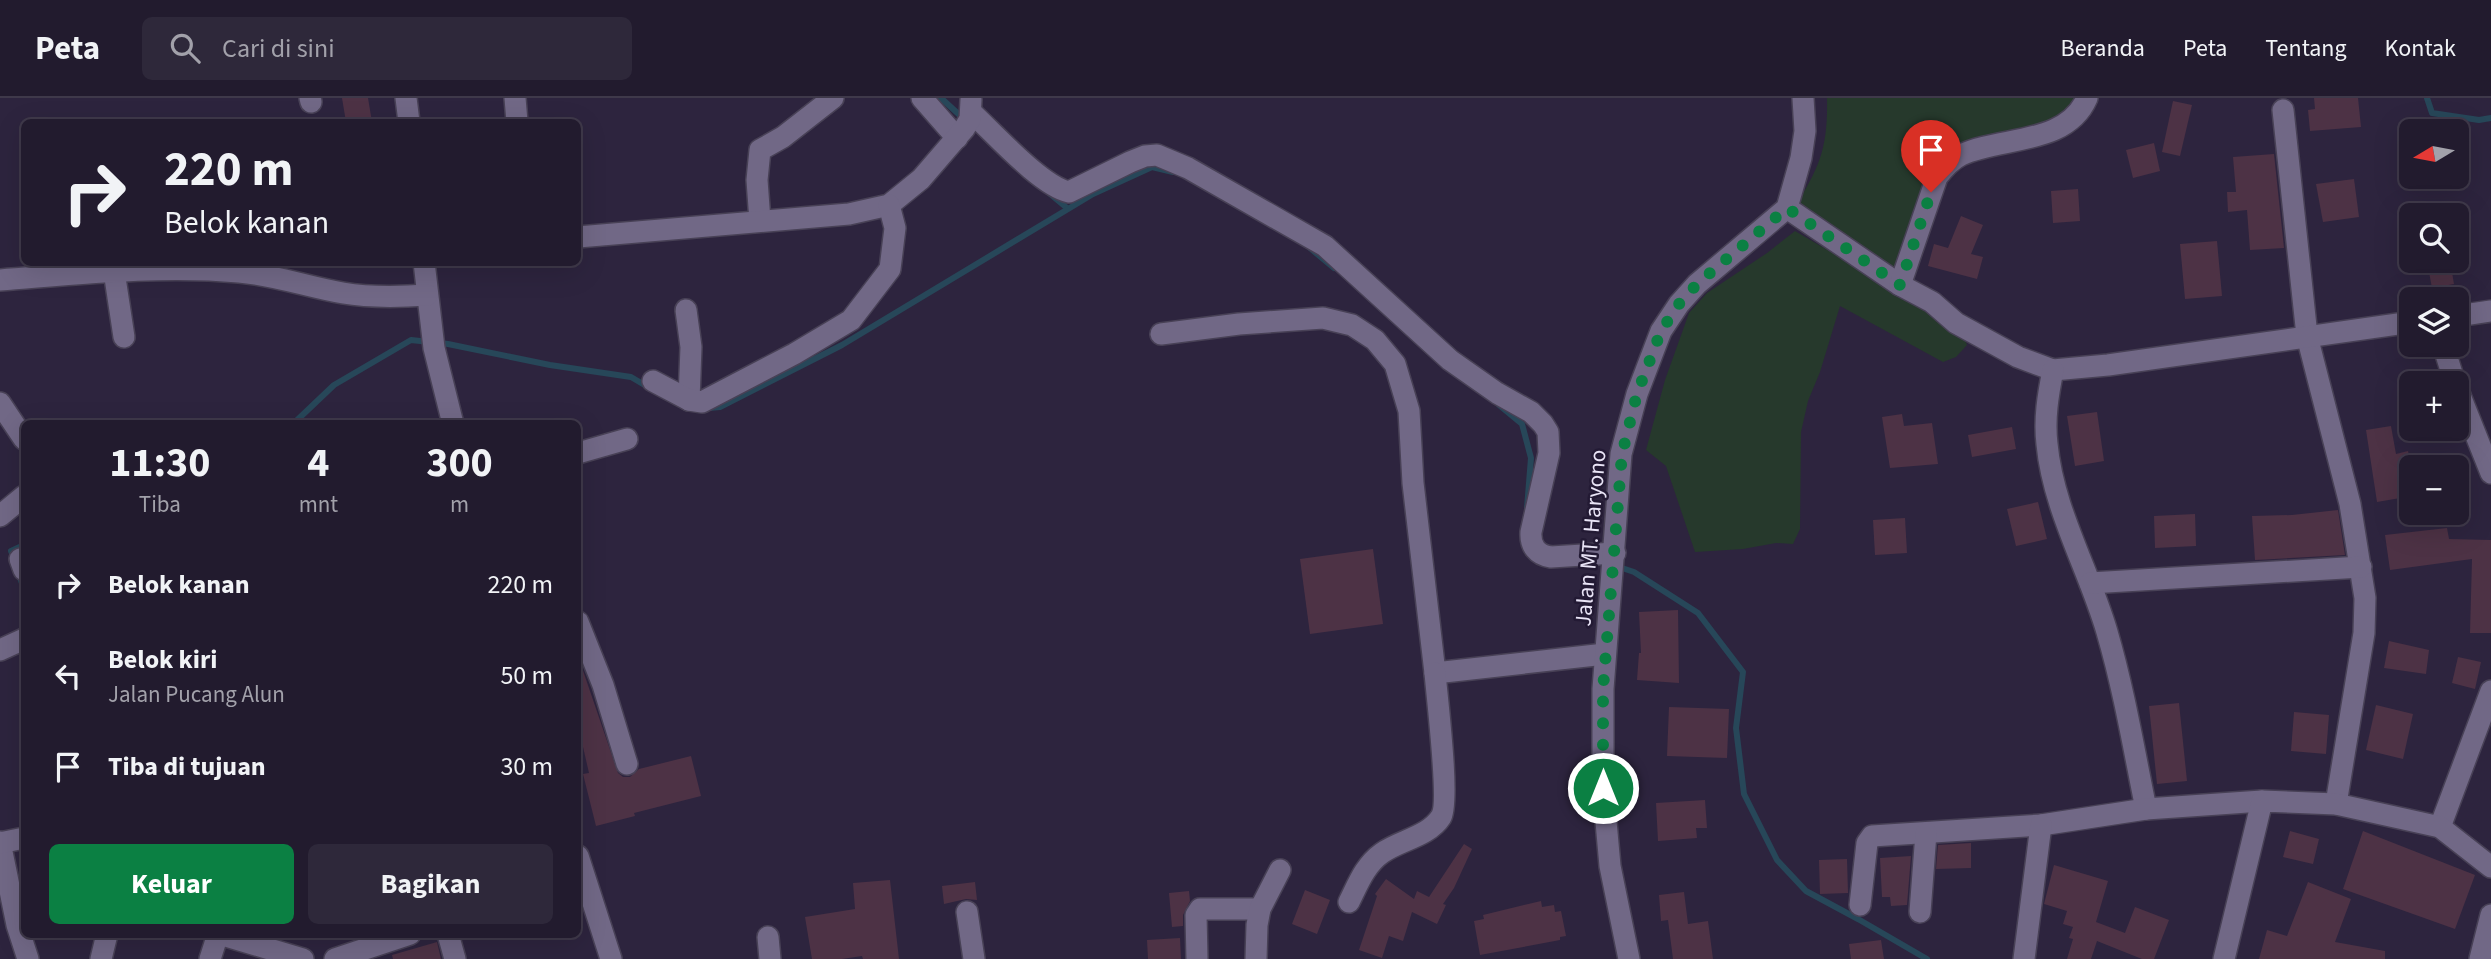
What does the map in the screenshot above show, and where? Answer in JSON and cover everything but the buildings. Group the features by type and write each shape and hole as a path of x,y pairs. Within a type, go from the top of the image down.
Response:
{"street":[{"path":"406,98 409,119"},
{"path":"515,98 517,119"},
{"path":"760,221 757,180 760,150 783,137 833,98"},
{"path":"922,98 967,119 1059,190 1069,192 1129,162 1157,155 1188,168 1325,246 1450,360 1497,393 1531,412 1543,424 1549,438 1548,467 1530,540 1539,553 1566,558 1594,553 1615,553"},
{"path":"1803,98 1805,131 1801,158 1787,208 1900,285 1932,302 1956,323 2018,357 2053,370 2108,365 2399,325"},
{"path":"1900,285 1937,177 1948,163 1977,149 2052,131 2070,120 2082,108 2087,98"},
{"path":"2283,110 2307,336 2350,504 2365,598 2364,633 2336,804"},
{"path":"581,237 849,214 889,205 921,179 967,119"},
{"path":"653,381 689,400 702,402 851,320 890,269 895,228 889,205"},
{"name":"Jalan MT. Haryono","path":"1629,959 1611,866 1603,788 1603,689 1622,454 1637,394 1661,331 1679,304 1697,284 1787,208"},
{"path":"424,266 434,348 452,420"},
{"path":"0,280 74,268 242,272 304,283 341,293 381,298 428,295"},
{"path":"114,271 124,337"},
{"path":"687,310 691,347 689,400"},
{"path":"2469,314 2491,311"},
{"path":"1161,334 1239,324 1322,318 1352,325 1375,340 1395,365 1409,411 1413,483 1435,673 1444,784 1443,816 1432,828 1382,853 1365,870 1349,902"},
{"path":"2053,370 2046,422 2050,467 2090,583 2124,697 2146,809"},
{"path":"0,403 21,434"},
{"path":"2469,418 2491,473"},
{"path":"581,452 627,439"},
{"path":"0,516 21,498"},
{"path":"2090,583 2361,566"},
{"path":"581,630 603,685 626,764"},
{"path":"0,650 21,640"},
{"path":"1435,673 1605,654"},
{"path":"2440,828 2491,691"},
{"path":"2224,959 2262,801"},
{"path":"1860,905 1869,838 1875,836 2041,825 2146,809 2262,801 2336,804 2440,828 2491,867"},
{"path":"2024,959 2041,825"},
{"path":"1920,912 1927,833"},
{"path":"21,839 0,843 21,937"},
{"path":"1256,959 1260,909 1280,870"},
{"path":"581,873 611,959"},
{"path":"1197,959 1196,915 1200,909 1260,909"},
{"path":"967,912 974,959"},
{"path":"2480,959 2491,915"},
{"path":"768,937 770,959"},
{"path":"21,938 28,959"},
{"path":"101,959 106,938"},
{"path":"210,959 217,938"},
{"path":"232,938 303,959"},
{"path":"334,959 398,938"},
{"path":"450,938 456,959"}],"green space":[{"path":"1827,98 2081,98 2078,107 1933,178 1902,280 1794,208 1821,156 1826,130"},
{"path":"1795,231 1925,307 1962,332 1967,345 1956,357 1943,362 1840,306 1820,372 1808,401 1801,432 1800,529 1793,544 1776,543 1743,549 1695,552 1666,466 1646,450 1665,380 1689,313 1707,293"}],"waterway":[{"path":"941,98 965,120"},
{"path":"2427,98 2432,113 2479,120 2491,118"},
{"path":"709,408 720,407 842,345 1093,194 1152,167 1173,172"},
{"path":"1049,193 1067,208"},
{"path":"1310,248 1334,268"},
{"path":"297,420 334,385 411,340 448,344 550,365 631,377 648,387"},
{"path":"1499,405 1522,424 1531,458 1527,508"},
{"path":"14,558 11,551 21,546"},
{"path":"1616,566 1634,572 1698,613 1743,672 1736,728 1744,794 1777,860 1806,891 1927,959"},
{"path":"19,575 21,581"}],"route":[{"path":"1603,788 1603,689 1622,454 1637,394 1661,331 1679,304 1697,284 1787,208 1900,285 1931,192"}]}
